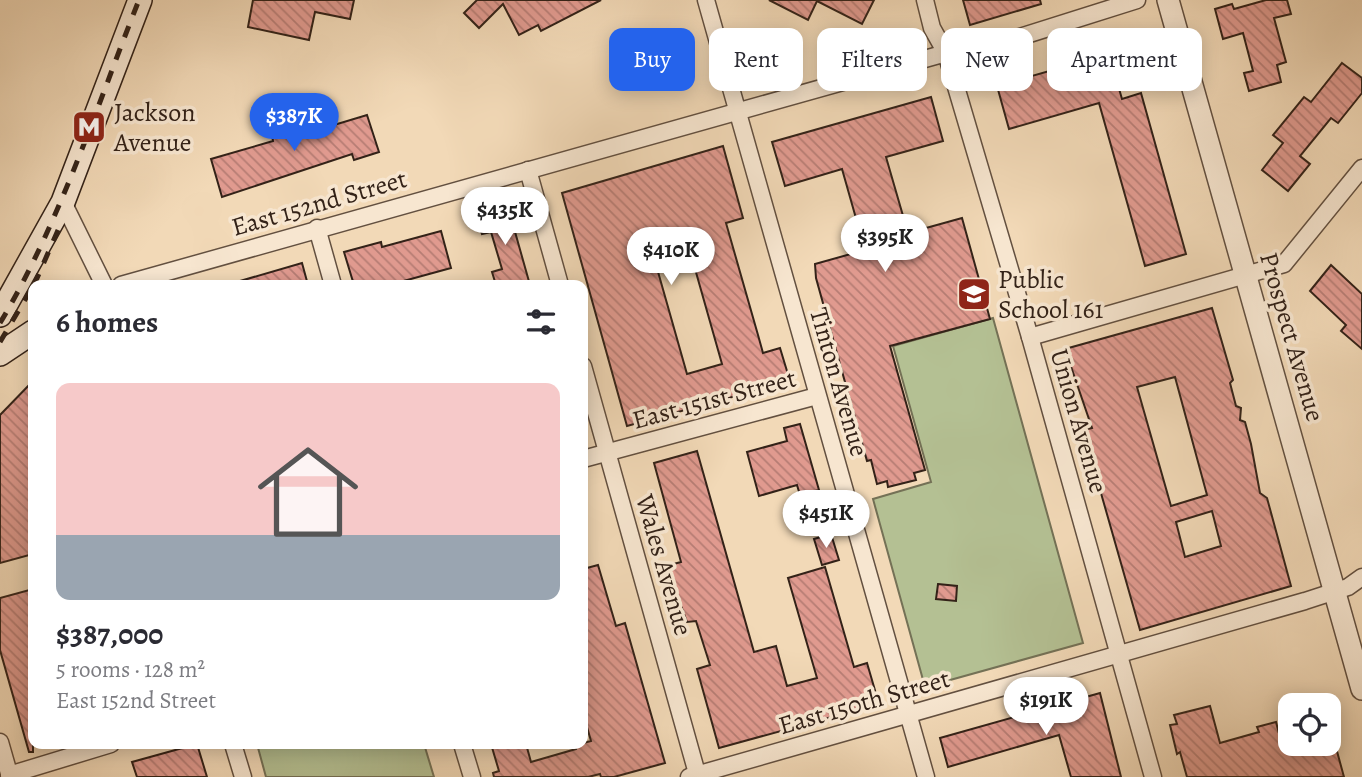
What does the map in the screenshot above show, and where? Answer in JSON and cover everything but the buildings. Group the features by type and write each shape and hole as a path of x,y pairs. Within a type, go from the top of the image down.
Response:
{"main road":[{"path":"0,315 63,202 140,0"},
{"path":"0,354 28,335"}],"street":[{"name":"Tinton Avenue","path":"706,0 926,777"},
{"name":"Union Avenue","path":"925,0 932,27 941,43"},
{"name":"East 152nd Street","path":"1033,33 1137,0"},
{"name":"Prospect Avenue","path":"1168,0 1362,690"},
{"name":"East 152nd Street","path":"138,280 941,53"},
{"name":"Union Avenue","path":"957,91 1030,337 1153,777"},
{"path":"1030,337 1284,264 1362,168"},
{"path":"528,170 559,280"},
{"path":"63,202 102,280"},
{"path":"317,228 332,280"},
{"name":"Wales Avenue","path":"588,384 695,776"},
{"name":"East 151st Street","path":"588,458 817,396"},
{"name":"East 150th Street","path":"695,776 1335,592 1362,577"},
{"path":"0,742 10,776 95,749"},
{"path":"235,749 243,777"},
{"path":"464,749 472,777"}],"green space":[{"path":"993,318 1083,643 925,687 873,499 931,482 893,346"},
{"path":"258,749 426,749 434,777 266,777"}],"railway":[{"path":"0,323 41,246 59,205 139,0"},
{"path":"36,280 59,228"},
{"path":"0,342 28,294"}],"place":[{"name":"Jackson Avenue","path":"89,127"},
{"name":"Public School 161","path":"974,294"}]}
